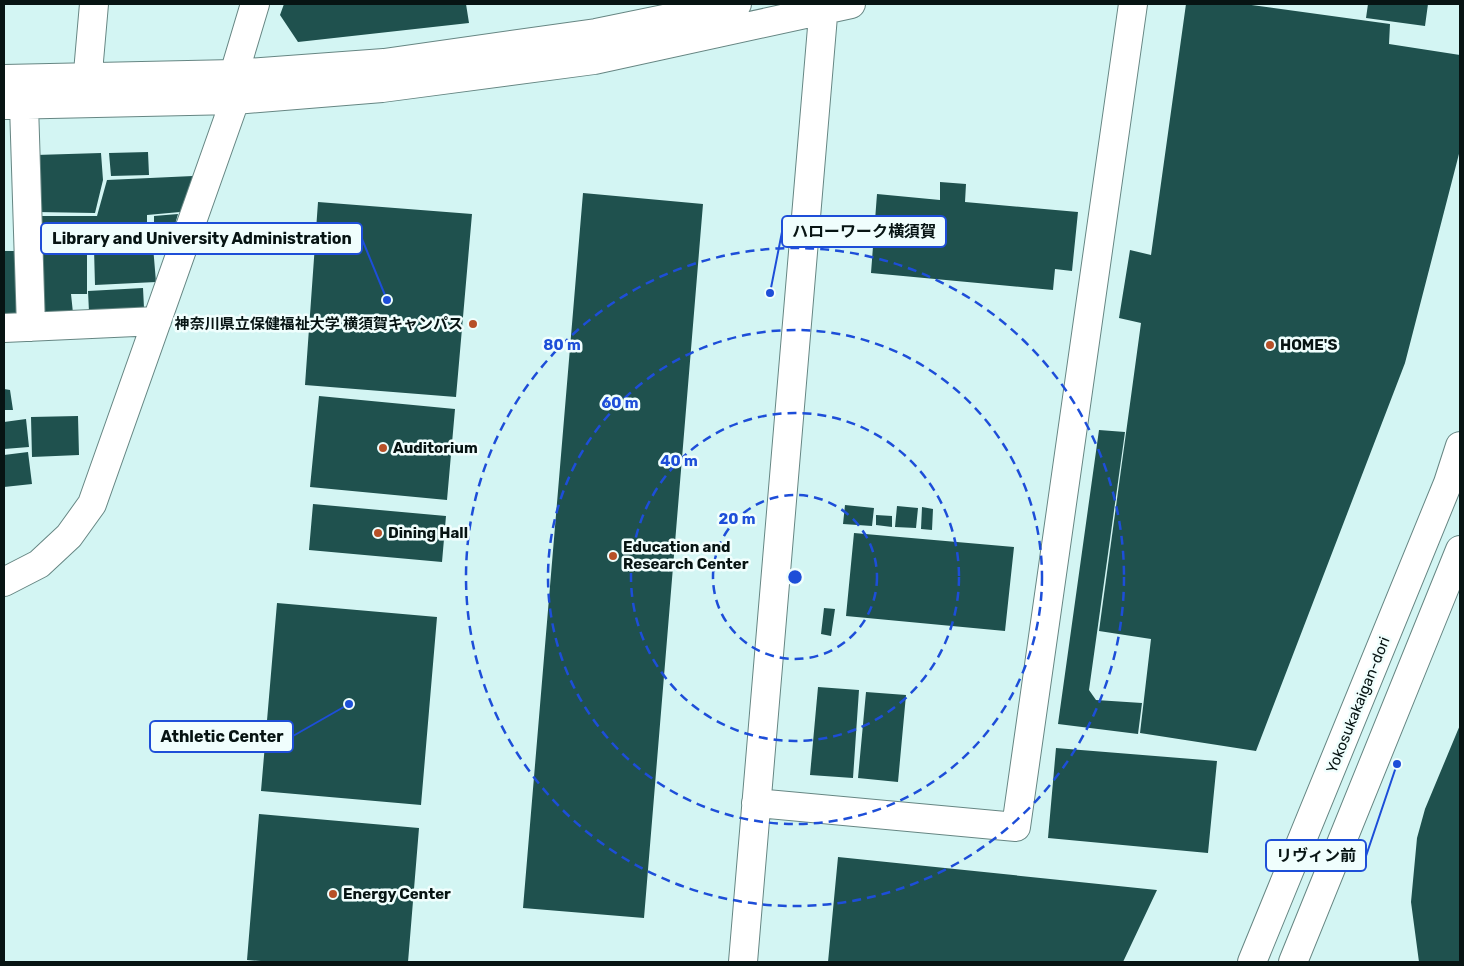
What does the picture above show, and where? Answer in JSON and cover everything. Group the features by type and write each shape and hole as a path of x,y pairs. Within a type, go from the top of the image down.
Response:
{"street":[{"path":"86,91 94,4"},
{"path":"4,582 39,564 69,536 92,504 157,321 235,87 255,4"},
{"path":"235,87 384,62 596,34 738,4"},
{"path":"31,327 14,105 86,91 235,87 382,88 594,60 824,7 851,4"},
{"path":"756,803 1016,827 1133,4"},
{"path":"743,962 824,7"},
{"path":"4,79 86,91"},
{"path":"4,328 157,321"},
{"name":"Yokosukakaigan-dori","path":"1252,962 1448,483 1460,446"},
{"path":"1293,962 1460,550"}],"building":[{"path":"284,4 466,4 469,23 298,42 280,15"},
{"path":"1186,4 1244,4 1390,24 1389,44 1460,55 1460,150 1405,363 1256,751 1140,733 1151,639 1099,631 1141,323 1119,318 1130,250 1151,255"},
{"path":"1368,4 1428,4 1425,26 1366,18"},
{"path":"148,152 149,175 111,176 109,153"},
{"path":"101,153 103,180 95,213 37,212 36,155"},
{"path":"193,176 180,212 147,215 147,244 87,247 87,294 71,294 73,313 41,316 35,216 97,216 107,180"},
{"path":"940,182 966,184 965,202 1078,212 1072,271 1055,269 1053,290 871,273 877,194 940,200"},
{"name":"Education and Research Center","path":"583,193 703,204 644,918 523,908"},
{"path":"318,202 472,214 456,397 305,385"},
{"path":"178,214 170,242 154,242 154,216"},
{"path":"153,246 156,282 95,285 94,249"},
{"path":"4,251 19,251 22,313 4,315"},
{"path":"143,288 144,308 89,312 88,291"},
{"path":"4,389 10,390 13,410 4,410"},
{"name":"Auditorium","path":"319,396 455,409 447,500 310,487"},
{"path":"78,416 79,455 32,457 31,417"},
{"path":"26,419 29,447 4,449 4,422"},
{"path":"1099,430 1125,432 1089,690 1096,700 1142,703 1138,734 1058,724"},
{"path":"28,452 32,484 4,487 4,455"},
{"name":"Dining Hall","path":"313,504 446,516 442,562 309,550"},
{"path":"845,505 874,508 872,526 843,524"},
{"path":"897,506 918,508 916,528 895,527"},
{"path":"922,507 933,509 932,530 921,529"},
{"path":"876,515 892,516 892,527 876,525"},
{"path":"854,533 1014,547 1005,631 846,616"},
{"path":"277,603 437,617 421,805 261,791"},
{"path":"824,608 835,609 831,636 821,634"},
{"path":"818,687 859,690 853,778 810,775"},
{"path":"866,692 906,695 898,782 858,778"},
{"path":"1460,725 1460,962 1419,962 1411,902 1417,838 1425,809"},
{"path":"1056,748 1217,761 1208,853 1048,838"},
{"name":"Energy Center","path":"259,814 419,828 408,962 275,962 247,960"},
{"path":"838,857 1157,890 1123,962 828,962"}],"place":[{"name":"ハローワーク横須賀","path":"770,293"},
{"name":"Library and University Administration","path":"387,300"},
{"name":"神奈川県立保健福祉大学 横須賀キャンパス","path":"473,324"},
{"name":"HOME'S","path":"1270,345"},
{"name":"Auditorium","path":"383,448"},
{"name":"Dining Hall","path":"378,533"},
{"name":"Education and Research Center","path":"613,556"},
{"name":"Athletic Center","path":"349,704"},
{"name":"リヴィン前","path":"1397,764"},
{"name":"Energy Center","path":"333,894"}]}
